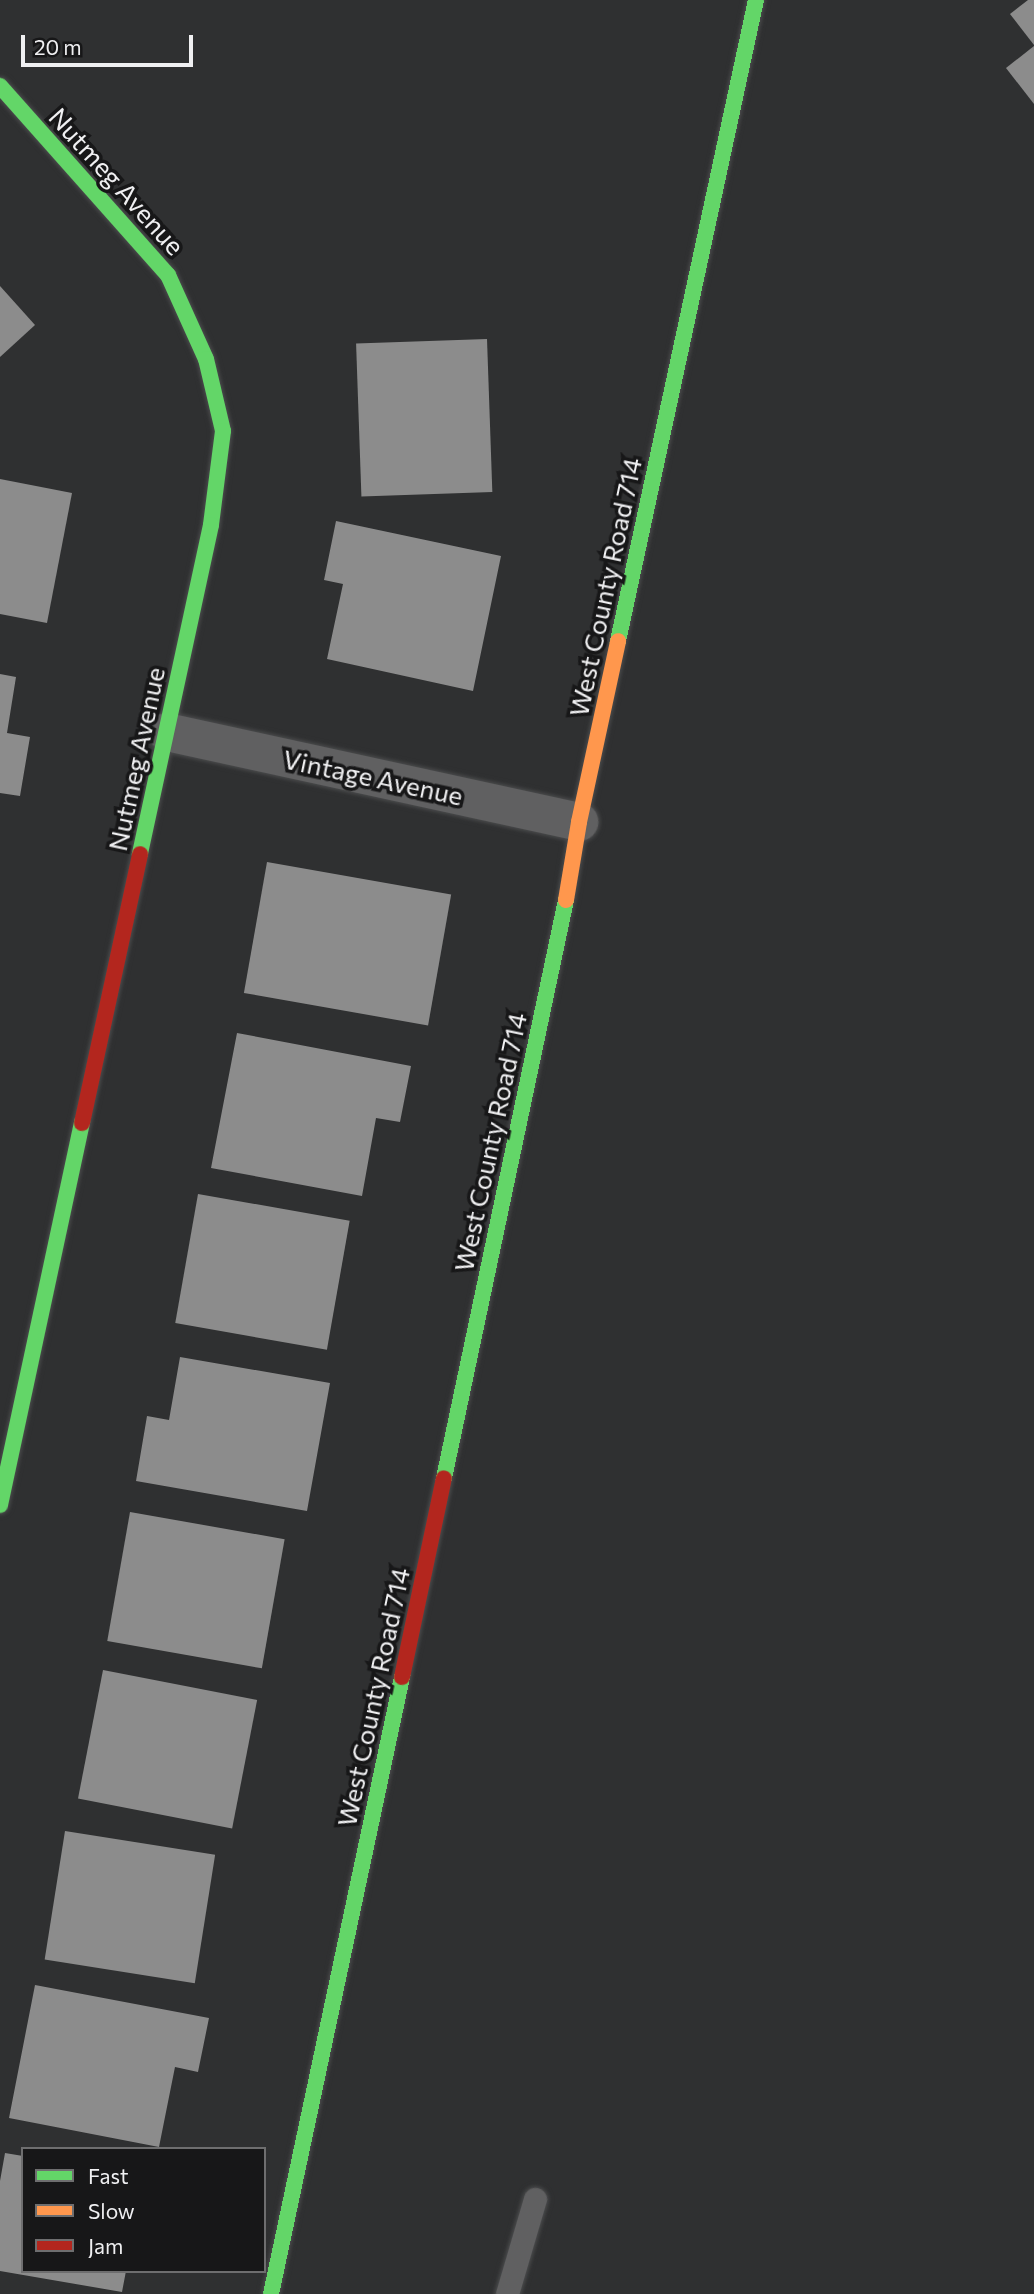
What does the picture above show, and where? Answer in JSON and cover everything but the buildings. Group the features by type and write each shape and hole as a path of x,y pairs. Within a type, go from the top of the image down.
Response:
{"street":[{"name":"West County Road 714","path":"271,2294 571,876 579,822 757,0"},
{"name":"Nutmeg Avenue","path":"0,86 168,275 205,359 223,431 211,524 0,1505"},
{"name":"Vintage Avenue","path":"167,732 579,822"}],"lane":[{"path":"507,2294 534,2199"}],"traffic: fast":[{"path":"618,641 756,0"},
{"path":"0,86 168,275 206,359 223,431 211,525 140,854"},
{"path":"444,1478 566,900"},
{"path":"0,1505 82,1123"},
{"path":"271,2294 402,1677"}],"traffic: slow":[{"path":"566,900 579,822 618,641"}],"traffic: jam":[{"path":"82,1123 140,854"},
{"path":"402,1677 444,1478"}]}
